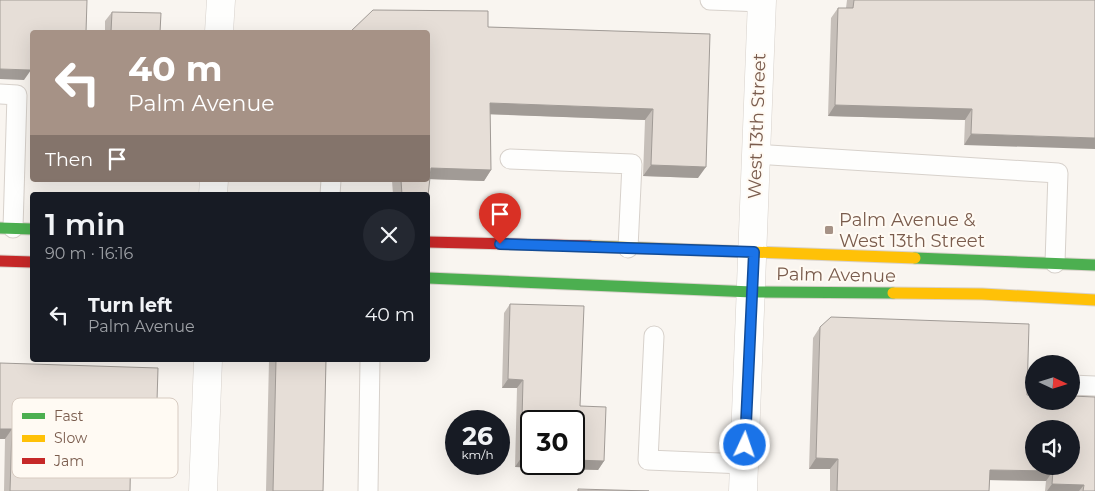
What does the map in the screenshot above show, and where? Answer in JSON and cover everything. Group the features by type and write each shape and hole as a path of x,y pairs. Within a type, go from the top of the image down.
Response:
{"main road":[{"path":"6,228 30,229"},
{"name":"Palm Avenue","path":"430,242 1095,265"},
{"path":"0,260 30,262"},
{"name":"Palm Avenue","path":"430,278 752,292 982,294 1095,300"}],"street":[{"path":"219,30 221,0"},
{"name":"West 13th Street","path":"743,491 754,252 755,154 762,1"},
{"path":"203,491 208,362"}],"lane":[{"path":"710,0 762,1"},
{"path":"0,94 17,94 6,228"},
{"path":"755,154 1058,173 1055,263"},
{"path":"510,159 632,164 628,248"},
{"path":"654,336 648,460 744,464"},
{"path":"368,491 370,362"},
{"path":"1080,385 1095,386"}],"building":[{"path":"0,0 87,0 86,30 30,30 30,70 0,69"},
{"path":"854,0 1095,0 1095,138 971,134 972,109 835,105 838,8 853,8"},
{"path":"373,10 488,11 488,27 710,34 706,167 651,165 653,109 490,103 491,170 431,168 430,177 430,30 352,30"},
{"path":"112,12 161,13 160,30 111,30"},
{"path":"401,182 430,182 428,192 402,192"},
{"path":"510,304 584,306 580,406 606,407 604,461 585,460 585,410 522,410 523,380 508,379"},
{"path":"831,317 1029,324 1028,355 1025,355 1025,410 1080,410 1080,396 1095,397 1095,491 1083,491 1084,485 1052,484 1053,475 1080,475 1080,420 1025,420 1025,471 990,470 989,491 837,491 838,459 816,458 820,327"},
{"path":"276,362 326,362 323,491 273,491"},
{"path":"0,363 158,368 157,398 12,398 12,429 0,429"},
{"path":"12,429 12,478 130,478 130,491 10,491"},
{"path":"578,489 649,491 578,491"}],"traffic: fast":[{"path":"0,228 30,229"},
{"path":"915,258 1095,265"},
{"path":"430,278 752,292 893,293"}],"traffic: slow":[{"path":"590,246 915,258"},
{"path":"893,293 982,294 1095,300"}],"traffic: jam":[{"path":"430,242 590,246"},
{"path":"0,261 30,262"}],"place":[{"name":"Palm Avenue & West 13th Street","path":"829,230"}],"route":[{"path":"500,244 754,252 745,445"}]}
